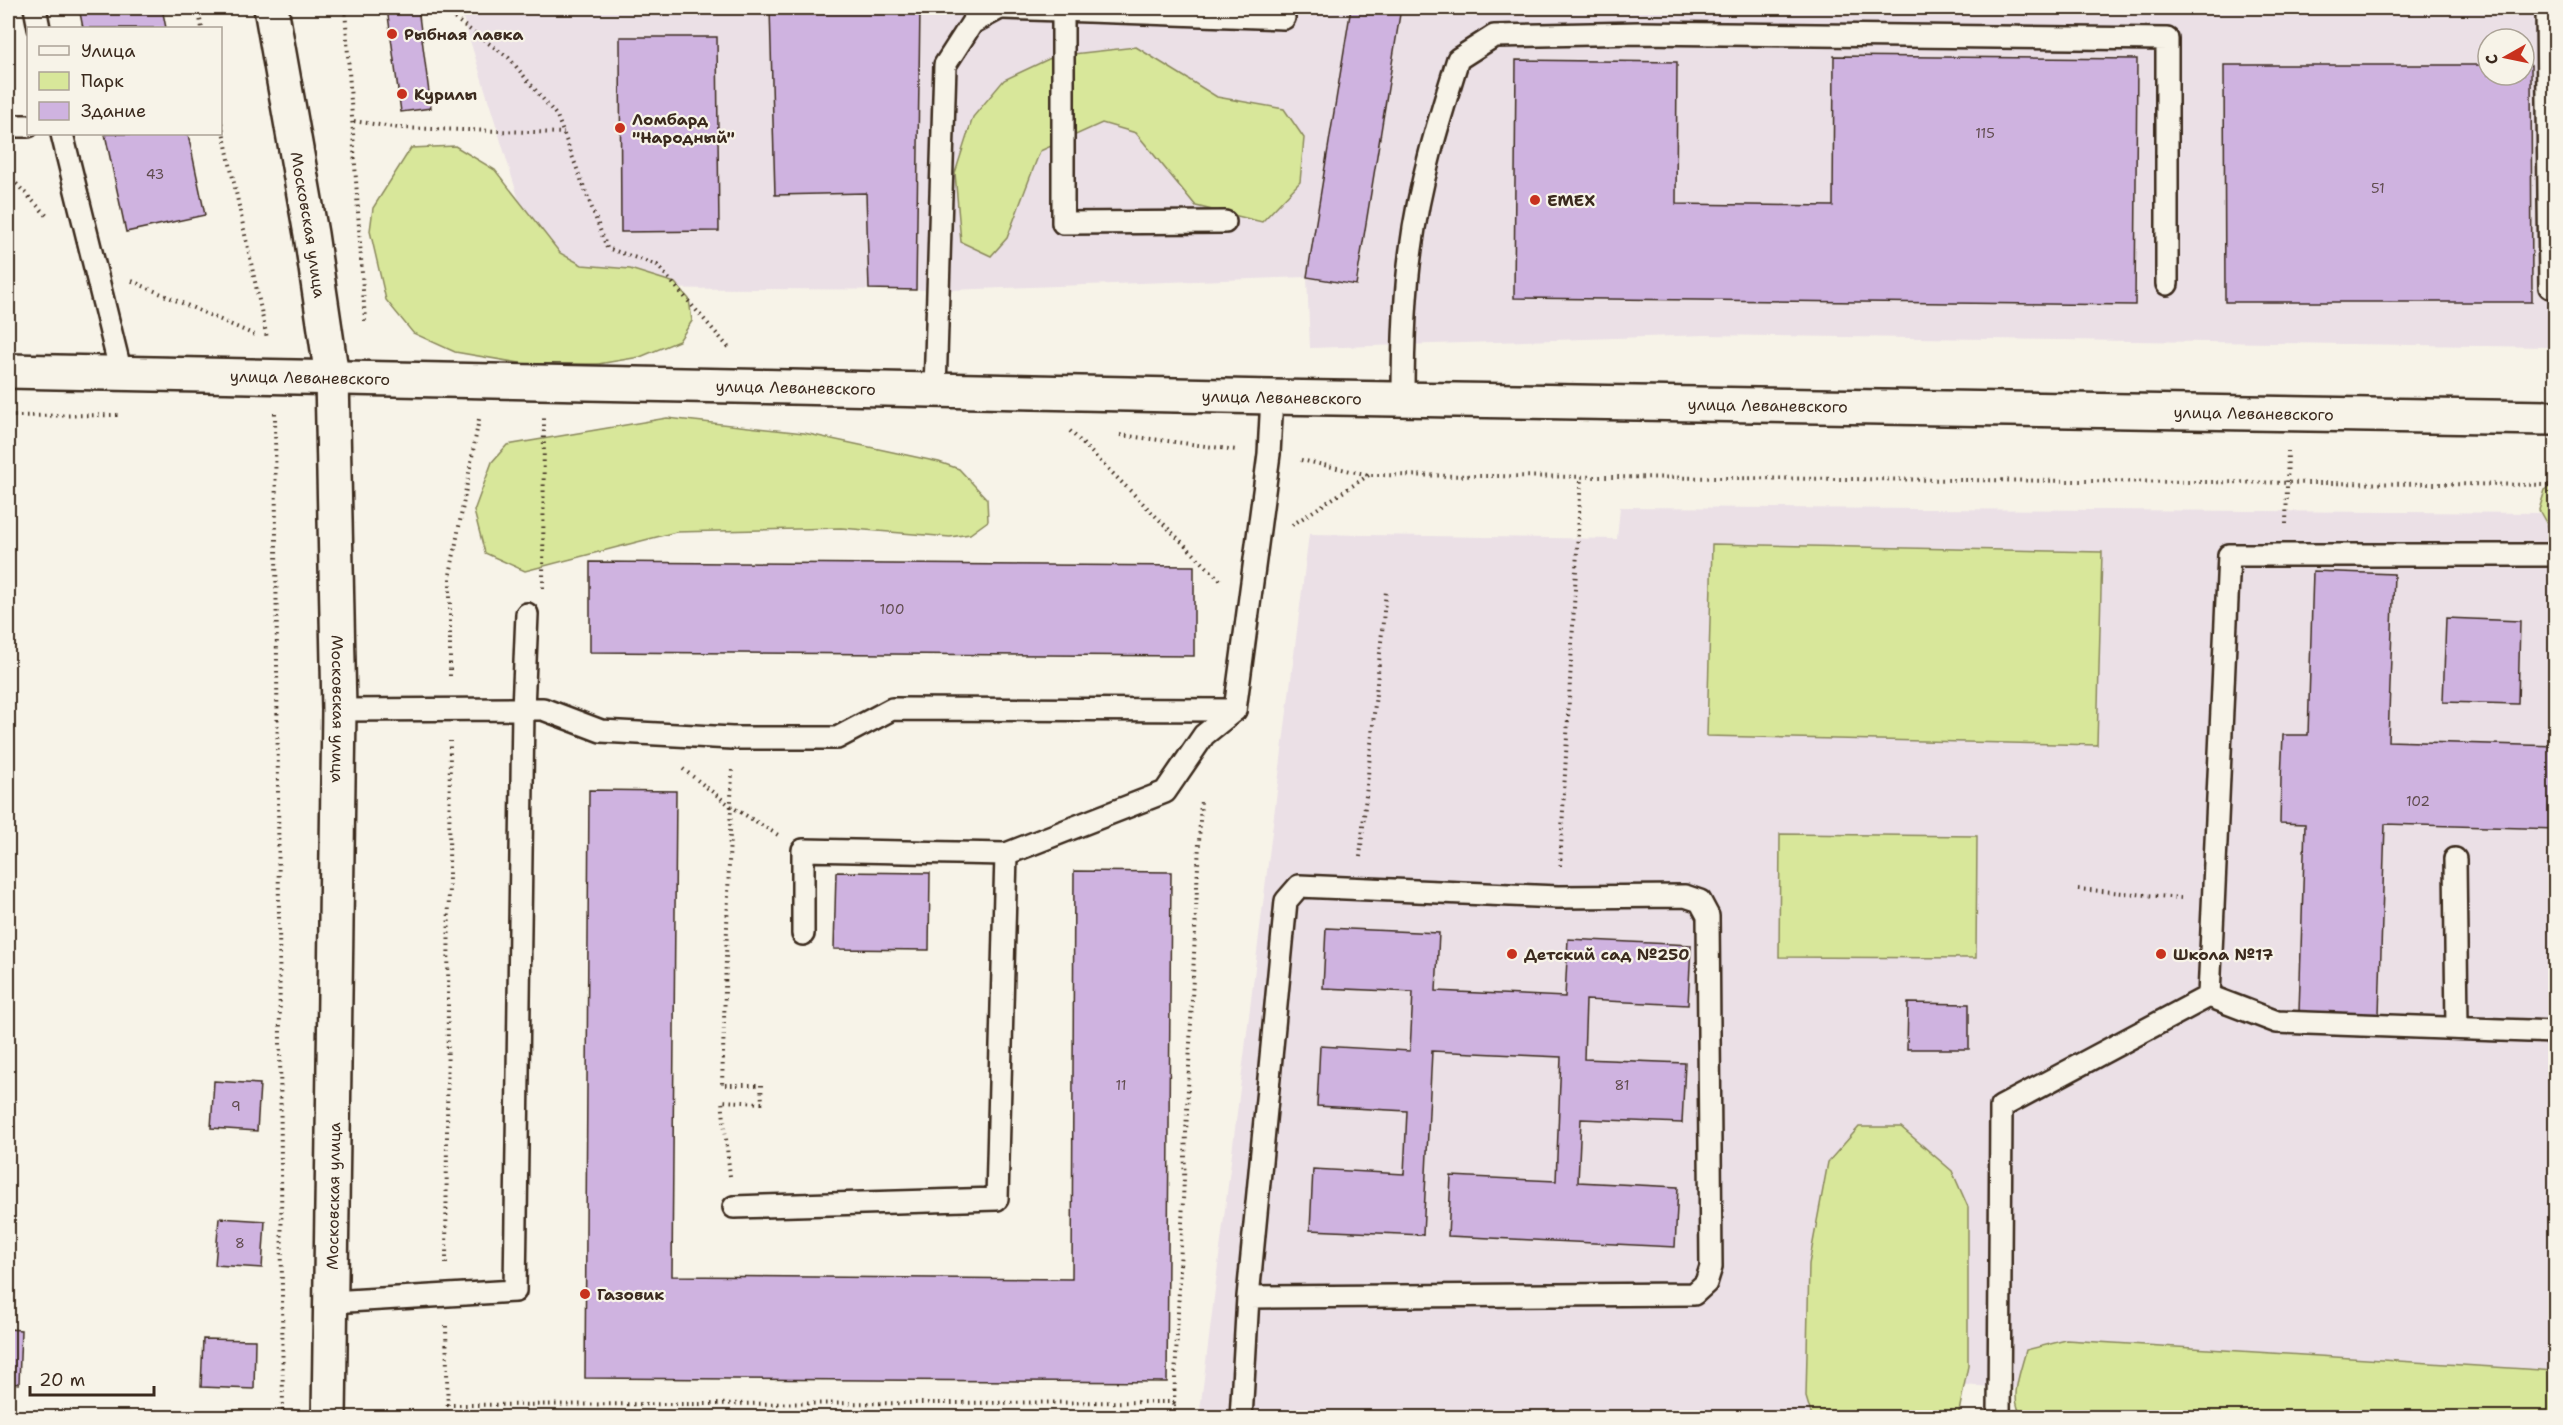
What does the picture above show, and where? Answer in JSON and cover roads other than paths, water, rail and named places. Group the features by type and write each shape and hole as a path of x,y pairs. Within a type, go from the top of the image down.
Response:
{"street":[{"name":"Московская улица","path":"271,8 311,234 332,377 339,710 329,1418"},
{"name":"улица Леваневского","path":"8,371 1272,397 2556,418"}],"lane":[{"path":"35,8 39,27"},
{"path":"935,390 945,65 972,23 1001,8 1284,18"},
{"path":"2547,8 2550,287"},
{"path":"1063,10 1063,224 1225,222"},
{"path":"1403,399 1403,322 1411,246 1434,136 1458,58 1494,36 1640,33 2167,39 2167,284"},
{"path":"8,126 27,126"},
{"path":"62,135 121,373"},
{"path":"803,934 803,850 1006,854 1165,792 1204,735 1235,710 1269,454 1272,397"},
{"path":"2209,996 2229,555 2556,555"},
{"path":"331,1302 515,1291 523,709 527,614"},
{"path":"339,710 543,709 601,731 732,738 837,738 892,709 1235,710"},
{"path":"734,1207 997,1199 1006,854"},
{"path":"2455,859 2457,1028"},
{"path":"1241,1418 1248,1297 1286,901 1299,886 1558,897 1685,896 1700,901 1708,916 1712,1267 1706,1283 1694,1294 1248,1297"},
{"path":"2000,1418 2001,1107 2209,996 2277,1022 2556,1032"}],"place":[{"name":"Рыбная лавка","path":"392,34"},
{"name":"Курилы","path":"402,94"},
{"name":"Ломбард \"Народный\"","path":"620,128"},
{"name":"EMEX","path":"1535,200"},
{"name":"Детский сад №250","path":"1512,954"},
{"name":"Школа №17","path":"2161,954"},
{"name":"Газовик","path":"585,1294"}]}
